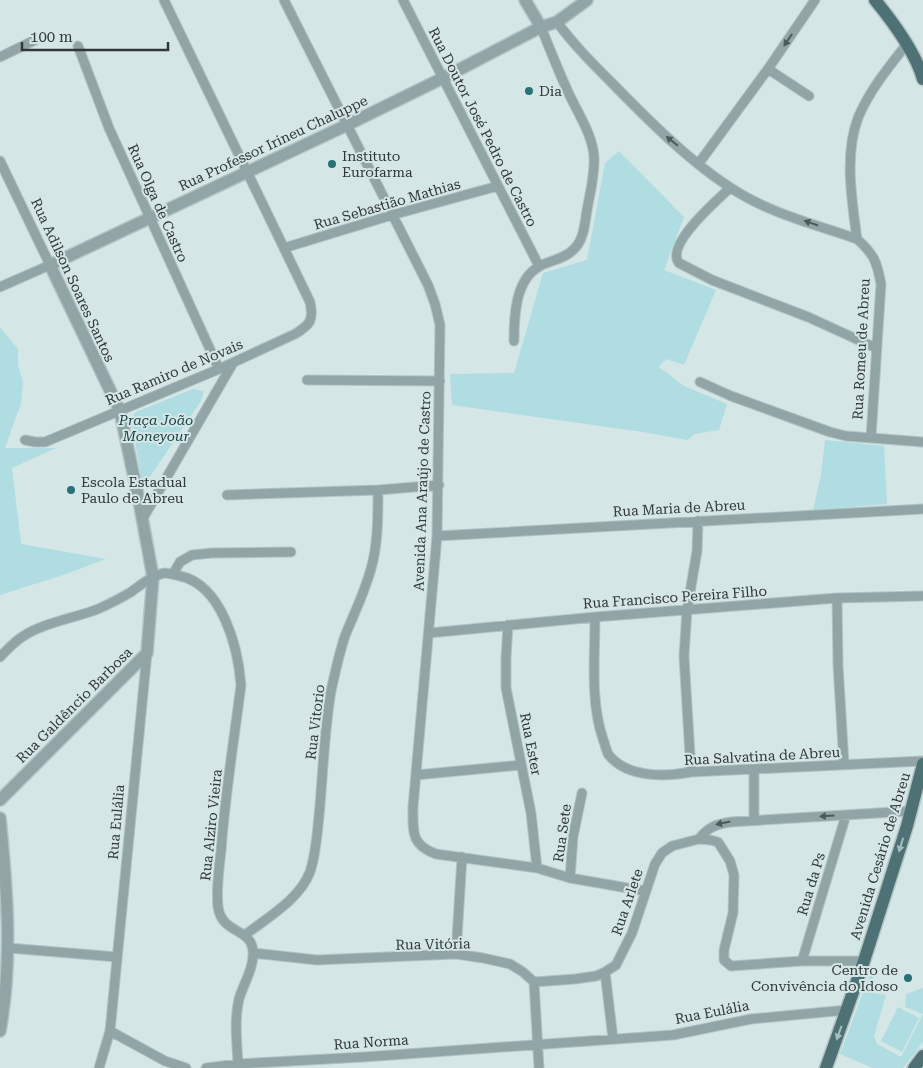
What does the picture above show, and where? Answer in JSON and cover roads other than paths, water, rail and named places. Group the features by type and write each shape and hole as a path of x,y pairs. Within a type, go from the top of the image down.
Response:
{"main road":[{"path":"875,0 892,22 916,60 923,79"},
{"name":"Avenida Cesário de Abreu","path":"826,1068 864,961 911,811 923,763"},
{"path":"914,1068 923,1056"}],"street":[{"path":"164,0 284,248"},
{"name":"Avenida Ana Araújo de Castro","path":"284,0 435,304 440,325 437,536 413,823 418,845 436,854 537,868 570,878 645,891"},
{"name":"Rua Doutor José Pedro de Castro","path":"404,0 539,266"},
{"path":"514,341 516,308 520,288 539,266 562,257 575,249 581,238 592,180 594,157 587,131 556,66 541,28 525,0"},
{"name":"Rua Professor Irineu Chaluppe","path":"0,287 347,125 541,28 557,22 587,0"},
{"path":"699,163 768,69 815,0"},
{"path":"557,22 567,36 660,132 730,188 766,207 857,239 849,159 852,138 858,118 880,78 906,45"},
{"path":"0,57 37,39"},
{"name":"Rua Olga de Castro","path":"78,46 109,128 219,369"},
{"path":"768,69 809,96"},
{"name":"Rua Adilson Soares Santos","path":"0,161 120,411 142,520"},
{"name":"Rua Sebastião Mathias","path":"284,248 392,215 498,186"},
{"path":"730,188 688,231 679,245 677,259 679,263 712,280 808,317 876,348"},
{"name":"Rua Romeu de Abreu","path":"857,239 869,250 877,266 881,284 871,437"},
{"name":"Rua Ramiro de Novais","path":"25,440 45,442 233,363 304,329 311,322 310,302 284,248"},
{"path":"142,520 233,363"},
{"path":"307,380 440,381"},
{"path":"700,382 731,396 830,432 846,436 923,442"},
{"path":"227,495 378,490 439,485"},
{"name":"Rua Vitorio","path":"246,935 300,889 309,874 314,858 331,693 345,636 358,608 373,562 378,524 378,490"},
{"name":"Rua Maria de Abreu","path":"437,536 923,509"},
{"name":"Rua Eulália","path":"98,1068 110,1031 147,653 153,577 142,520"},
{"path":"691,772 684,676 687,610 697,551 698,520"},
{"path":"0,657 24,635 116,601 153,577 164,573 173,574 180,562 192,555 212,552 291,552"},
{"name":"Rua Alziro Vieira","path":"173,574 196,582 206,589 224,619 233,640 239,663 242,685 223,826 218,891 220,918 226,925 246,935"},
{"name":"Rua Francisco Pereira Filho","path":"429,633 595,617 837,598 923,596"},
{"path":"837,598 838,665 844,764"},
{"name":"Rua Salvatina de Abreu","path":"595,617 594,684 597,713 608,753 619,764 648,774 663,776 691,772 844,764 923,763"},
{"name":"Rua Ester","path":"508,625 506,688 531,813 537,868"},
{"name":"Rua Galdêncio Barbosa","path":"0,800 147,653"},
{"path":"416,775 521,765"},
{"path":"754,769 754,820"},
{"name":"Rua Sete","path":"570,878 573,837 582,793"},
{"path":"864,961 802,961 731,966 724,960 724,950 733,913 732,868 718,842 699,839 705,830 716,824 911,811"},
{"name":"Rua da Ps","path":"802,961 846,815"},
{"path":"0,818 7,900 8,948 0,1030"},
{"name":"Rua Arlete","path":"605,972 616,965 632,933 654,864 662,853 672,846 699,839"},
{"path":"456,954 462,857"},
{"path":"238,1064 238,1002 250,970 253,953 246,935"},
{"path":"8,948 117,957"},
{"name":"Rua Vitória","path":"253,953 317,960 456,954 510,964 534,982"},
{"path":"539,1068 534,982 575,979 596,976 605,972 612,1039"},
{"name":"Rua Eulália","path":"538,1044 673,1035 751,1019 847,1010"},
{"path":"110,1031 165,1061 186,1068"},
{"name":"Rua Norma","path":"206,1068 238,1064 538,1044"}],"place":[{"name":"Dia","path":"529,91"},
{"name":"Instituto Eurofarma","path":"332,164"},
{"name":"Escola Estadual Paulo de Abreu","path":"71,490"},
{"name":"Centro de Convivência do Idoso","path":"908,978"}],"park label":[{"name":"Praça João Moneyour","path":"156,428"}]}
